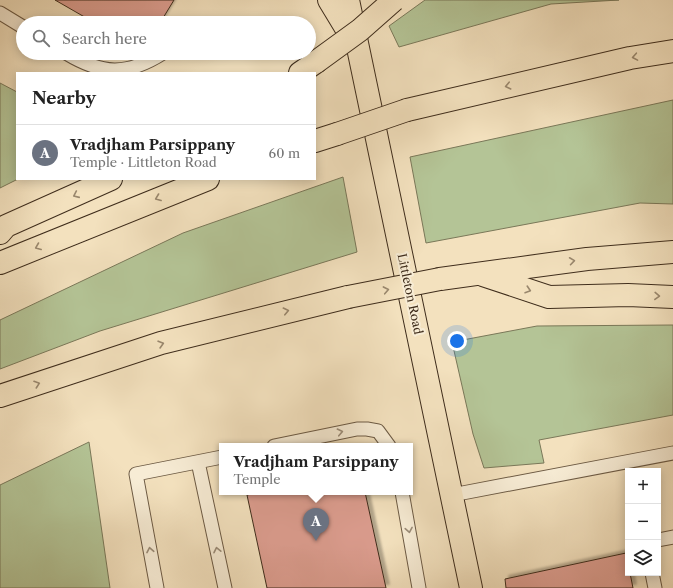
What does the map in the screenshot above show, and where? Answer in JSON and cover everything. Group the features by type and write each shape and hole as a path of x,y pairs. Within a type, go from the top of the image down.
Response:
{"main road":[{"path":"329,0 358,48"},
{"name":"Littleton Road","path":"348,0 471,588"},
{"path":"308,68 360,30 394,0"},
{"path":"316,141 407,110 538,79 673,50"},
{"path":"0,233 6,226 109,180"},
{"path":"0,263 206,180"},
{"path":"0,396 161,343 348,297 440,279 587,259 673,252"},
{"path":"478,274 549,298 628,296 673,297"}],"lane":[{"path":"0,13 16,23"},
{"path":"78,60 85,64 109,70 136,67 150,60"},
{"path":"289,443 357,429 378,431 387,443"},
{"path":"452,495 673,453"},
{"path":"157,588 136,474 219,458"},
{"path":"198,462 225,588"},
{"path":"403,495 419,588"},
{"path":"661,539 673,537"},
{"path":"653,576 655,588"}],"green space":[{"path":"425,0 619,0 551,4 399,47 389,26"},
{"path":"0,83 16,91 16,180 0,188"},
{"path":"673,100 673,204 640,203 426,243 410,157"},
{"path":"343,177 357,252 100,331 0,369 0,320 183,233"},
{"path":"673,325 673,415 539,440 544,463 484,468 473,434 452,342 537,326"},
{"path":"89,442 110,588 0,588 0,485"}],"building":[{"path":"55,0 174,0 164,16 83,16"},
{"path":"247,495 366,495 386,588 267,588"},
{"path":"625,553 625,576 631,576 633,588 506,588 505,579"}],"place":[{"name":"Vradjham Parsippany","path":"316,541"}]}
